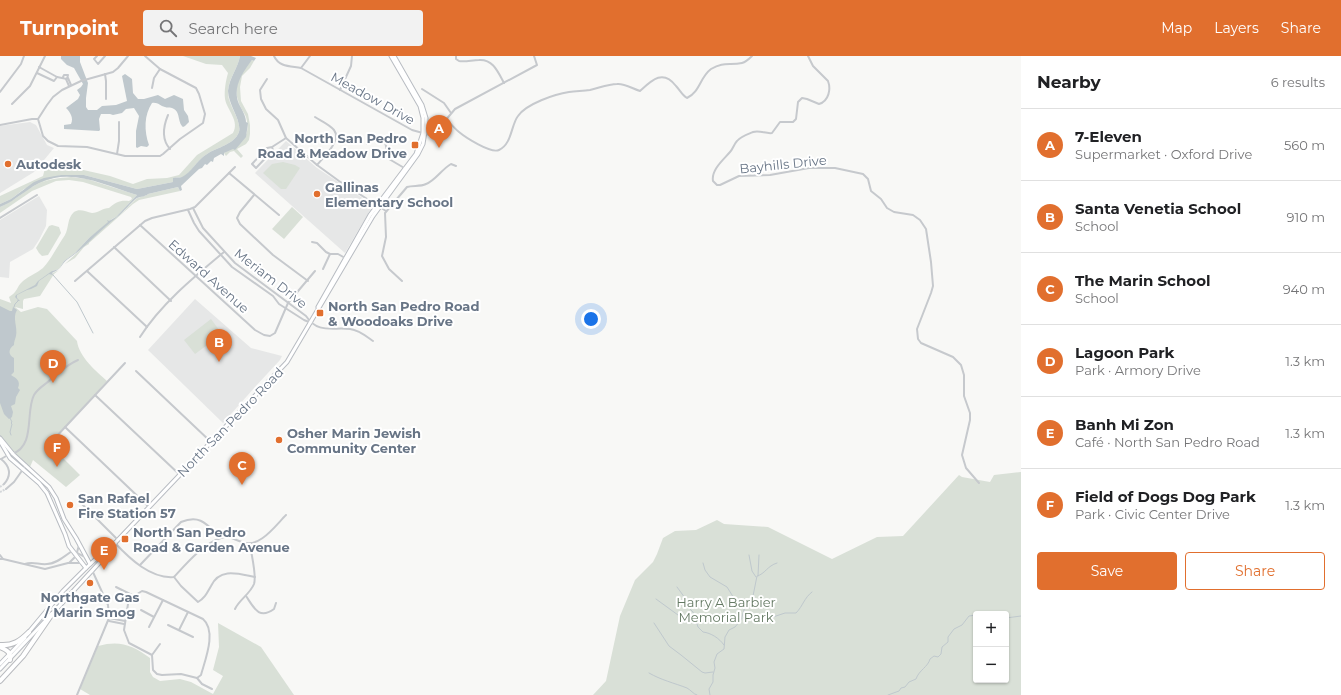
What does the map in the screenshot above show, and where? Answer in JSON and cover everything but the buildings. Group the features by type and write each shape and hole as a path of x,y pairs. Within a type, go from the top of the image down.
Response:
{"highway":[{"path":"0,681 22,656 52,614"},
{"path":"0,646 17,643 29,632"},
{"path":"0,646 7,650 10,655 10,660"}],"main road":[{"name":"North San Pedro Road","path":"0,669 10,660 117,542 288,362 378,205 418,154 424,134 426,118 422,105 392,56"},
{"path":"0,439 13,454 51,490 63,517 92,570"},
{"path":"0,439 8,455 41,486 48,495 72,551 86,568 92,570"},
{"name":"North San Pedro Road","path":"0,664 10,655 60,594 90,564 111,545 117,542"}],"street":[{"path":"0,92 21,64 24,56"},
{"path":"12,104 30,86 45,56"},
{"path":"97,56 94,59 98,64 104,56"},
{"path":"38,119 53,97 70,85 113,72 128,56"},
{"path":"38,119 43,136 58,146 87,147 131,157 145,155 160,156 180,139 203,123 205,114 200,102 198,89 160,69 145,56"},
{"name":"Meadow Drive","path":"274,56 276,61 281,64 301,68 412,130 424,134"},
{"path":"301,68 310,56"},
{"path":"340,90 352,66 352,56"},
{"path":"456,56 456,59 459,61 486,61 496,68 504,82"},
{"path":"424,134 433,135 456,108 537,65 534,56"},
{"path":"446,119 459,132 474,142 490,150 497,151 500,150 506,142 511,134 516,117 524,108 546,99 568,92 590,90 618,83 640,91 656,78 662,76 669,78 687,98 696,90 707,72 713,68 728,63 742,63 752,56"},
{"name":"Bayhills Drive","path":"808,56 813,66 828,81 828,96 826,100 819,104 802,98 798,102 796,119 793,122 780,122 772,133 768,134 754,132 740,138 720,161 714,174 713,182 720,185 739,176 770,175 809,168 835,168 863,174 868,179 871,191 881,199 887,208 894,212 913,215 924,224 927,235 933,286 929,300 919,322 917,335 918,339 922,343 953,357 961,365 964,375 964,396 970,413 970,420 962,455 966,468 979,483"},
{"path":"40,67 57,76 66,78 70,85"},
{"path":"152,88 154,78 160,69"},
{"path":"37,73 54,82 57,76"},
{"path":"105,74 106,99"},
{"path":"267,79 260,90 261,99 266,110 278,120 286,138 317,165 386,211"},
{"path":"422,89 444,103 451,113"},
{"path":"168,115 164,124 164,138 166,145 170,149"},
{"path":"315,117 332,128 336,136 336,140 329,152 317,165"},
{"path":"0,123 38,119"},
{"path":"116,154 119,141 119,122"},
{"path":"367,144 374,136 381,137 385,142 389,159 406,169"},
{"path":"272,147 273,150 256,168 252,164 267,148 272,147 286,138"},
{"path":"402,281 389,269 382,256 386,237 384,219 386,211 407,187 425,185 446,167 451,164 456,166"},
{"path":"75,281 140,224 152,218 193,208 235,168"},
{"path":"229,173 279,215"},
{"path":"0,218 37,195"},
{"path":"254,195 236,218 240,224 273,255 308,280"},
{"name":"Meriam Drive","path":"193,208 203,228 224,252 245,272 306,316 310,322"},
{"name":"Meriam Drive","path":"188,210 199,231 239,273 268,293 279,304 304,320 310,322"},
{"name":"Edward Avenue","path":"140,224 255,330 264,335 270,336 275,333 286,308"},
{"path":"312,242 316,243 330,254 338,254 347,258"},
{"path":"114,247 171,301"},
{"path":"140,338 147,327 195,276 224,252"},
{"path":"322,270 330,254"},
{"path":"87,271 147,327"},
{"path":"286,308 288,303 315,272"},
{"path":"310,322 313,326 320,328 355,330 373,341"},
{"path":"4,484 8,479 10,470 0,459 18,452 26,441 32,403 35,394 64,367 78,360"},
{"path":"54,439 125,363"},
{"path":"136,372 212,443"},
{"path":"95,395 180,475"},
{"path":"65,427 150,507"},
{"path":"6,489 14,482 26,465"},
{"path":"78,500 117,542 122,551 140,565 158,576 165,578 174,577 204,547 221,538 233,538 250,544 262,539 286,515"},
{"path":"140,565 182,522 190,519 199,519 203,521 221,538"},
{"path":"68,563 76,554 79,544"},
{"path":"235,609 254,585 255,577 250,544"},
{"path":"25,564 30,562 45,564 52,563 72,551"},
{"path":"76,554 86,557"},
{"path":"0,555 1,559 48,569 68,563 82,563"},
{"path":"78,695 109,619 108,605 92,570"},
{"path":"174,577 198,602 204,598 212,582 220,575 231,572 255,577"},
{"path":"116,587 134,596"},
{"path":"152,655 129,643 124,630 124,622 128,604 134,596 142,591 203,619 209,626 210,644 201,675 197,678"},
{"path":"246,596 256,611 264,614 268,614 274,609 276,603"},
{"path":"149,627 163,600"},
{"path":"141,610 154,617"},
{"path":"179,630 188,612"},
{"path":"109,619 124,622"},
{"path":"168,625 193,637"},
{"path":"160,644 152,655 153,670 157,674 162,676 181,674 197,678 202,684 212,689"}],"shaded area":[{"path":"61,56 80,56 80,62 88,83 86,107 88,110 97,110 102,106 116,105 127,101 122,76 125,74 132,79 133,93 138,99 158,95 165,99 174,95 183,99 184,110 188,116 189,122 183,127 175,109 152,103 146,118 146,134 149,145 147,147 141,146 137,148 136,131 139,116 134,108 126,109 122,113 113,115 101,114 99,119 99,131 64,129 64,125 71,124 72,120 70,113 66,108 78,99 80,95 77,90 83,84 74,68 67,65 61,59"},
{"path":"240,56 251,56 256,58 254,61 252,60 245,70 237,86 237,98 245,115 246,122 248,123 246,137 235,150 233,149 224,153 224,156 221,154 214,158 213,162 211,161 207,165 205,164 181,186 182,190 180,191 178,187 137,198 60,268 64,261 75,253 89,238 108,222 107,220 109,221 116,217 137,195 77,177 64,177 39,183 12,201 0,207 0,204 11,199 34,182 44,178 61,175 84,175 137,189 173,182 173,178 182,177 188,173 203,157 229,143 237,136 239,132 239,123 230,101 228,91 229,86"},
{"path":"30,122 36,125 47,145 54,148 34,172 0,193 0,126"},
{"name":"Gallinas Elementary School","path":"286,141 317,168 373,205 345,253 255,173"},
{"path":"39,196 47,210 46,226 33,249 10,262 9,278 0,277 0,220"},
{"path":"58,269 52,273 53,275 49,274 39,281 37,286 17,295 17,298 20,301 17,301 18,300 15,297 16,295 35,285 38,281 52,271"},
{"path":"195,299 251,348 282,356 223,423 148,350"},
{"path":"0,306 10,311 12,311 13,307 17,310 15,316 16,336 14,345 10,352 14,358 14,372 11,375 18,380 18,388 20,390 16,397 15,404 11,406 13,412 12,417 9,419 4,414 0,403"}],"green space":[{"path":"183,56 240,56 228,89 229,99 239,123 239,132 233,140 207,154 189,173 182,177 174,178 173,182 137,189 84,175 61,175 24,189 11,199 0,204 0,196 43,176 45,168 48,167 79,169 110,176 133,184 147,179 167,178 179,175 197,155 233,133 235,124 225,99 225,85 228,73 222,65 206,64"},
{"path":"252,60 254,61 250,68 242,76 240,87 241,101 248,114 250,125 249,140 246,144 237,149 243,156 241,158 234,151 230,152 226,156 224,153 239,144 246,136 246,117 240,107 237,89 239,78"},
{"path":"283,162 300,168 286,189 281,189 263,173 272,164"},
{"path":"71,177 87,179 137,195 116,217 89,238 75,253 64,261 59,269 52,271 51,274 59,270 54,274 40,296 24,299 23,309 15,307 21,312 38,307 47,309 77,341 78,347 84,358 107,381 50,443 60,451 59,454 80,475 66,487 33,460 30,467 0,438 0,299 11,303 9,297 21,283 43,268 65,235 70,217 74,212 81,210 94,213 109,208 118,202 129,201 132,199 131,197 83,182 69,180 56,181 32,191 0,213 0,207 41,182"},
{"path":"178,187 180,191 139,200 133,204 84,247 75,258 65,264 136,199 148,194"},
{"path":"292,207 303,217 284,239 272,229"},
{"path":"52,225 59,227 61,233 48,255 42,256 36,248 49,226"},
{"path":"211,319 222,334 195,354 184,340"},
{"name":"Harry A Barbier Memorial Park","path":"1021,472 1021,695 593,695 606,681 620,616 635,580 653,562 663,538 675,531 696,530 717,520 724,524 768,527 832,559 877,537 903,536 959,475 962,477 990,482 994,475"},
{"path":"218,623 261,647 294,695 90,695 80,689 98,646 106,644 119,644 131,647 150,658 150,672 153,677 160,681 180,679 191,682 213,694 223,676 213,670 219,647"}],"waterway":[{"path":"53,275 77,302 93,333"},
{"path":"14,307 18,301"},
{"path":"10,418 12,422 10,432 11,435"},
{"path":"749,555 752,571 756,577"},
{"path":"758,576 759,555"},
{"path":"703,563 705,570 710,577 727,587 737,603 743,609"},
{"path":"710,695 709,689 713,682 715,668 714,662 717,654 724,649 725,637 729,630 735,627 741,620 744,610 753,596 757,576 777,563"},
{"path":"677,587 685,598 689,608 693,612 698,627 703,632 709,633 717,638 724,645"},
{"path":"743,618 745,616 750,616 761,620 785,613 796,613 812,592"},
{"path":"656,599 678,615 693,623 696,623"},
{"path":"888,695 899,691 909,682 916,679 930,659 934,656 938,657 941,654 942,647 948,642 948,637 954,629 962,625 969,616 973,615"},
{"path":"1009,618 1021,616"},
{"path":"654,623 669,646 702,672 713,672"},
{"path":"649,673 663,680 687,688 697,695"}],"tunnel":[{"path":"0,487 4,484"},
{"path":"0,492 6,489"}],"place":[{"name":"North San Pedro Road & Meadow Drive","path":"415,145"},
{"name":"7-Eleven","path":"439,148"},
{"name":"Autodesk","path":"8,164"},
{"name":"Gallinas Elementary School","path":"317,194"},
{"name":"North San Pedro Road & Woodoaks Drive","path":"320,313"},
{"name":"Santa Venetia School","path":"219,362"},
{"name":"Lagoon Park","path":"53,383"},
{"name":"Osher Marin Jewish Community Center","path":"279,440"},
{"name":"Field of Dogs Dog Park","path":"57,467"},
{"name":"The Marin School","path":"242,485"},
{"name":"San Rafael Fire Station 57","path":"70,505"},
{"name":"North San Pedro Road & Garden Avenue","path":"125,539"},
{"name":"Banh Mi Zon","path":"104,570"},
{"name":"Northgate Gas / Marin Smog","path":"90,583"}]}
